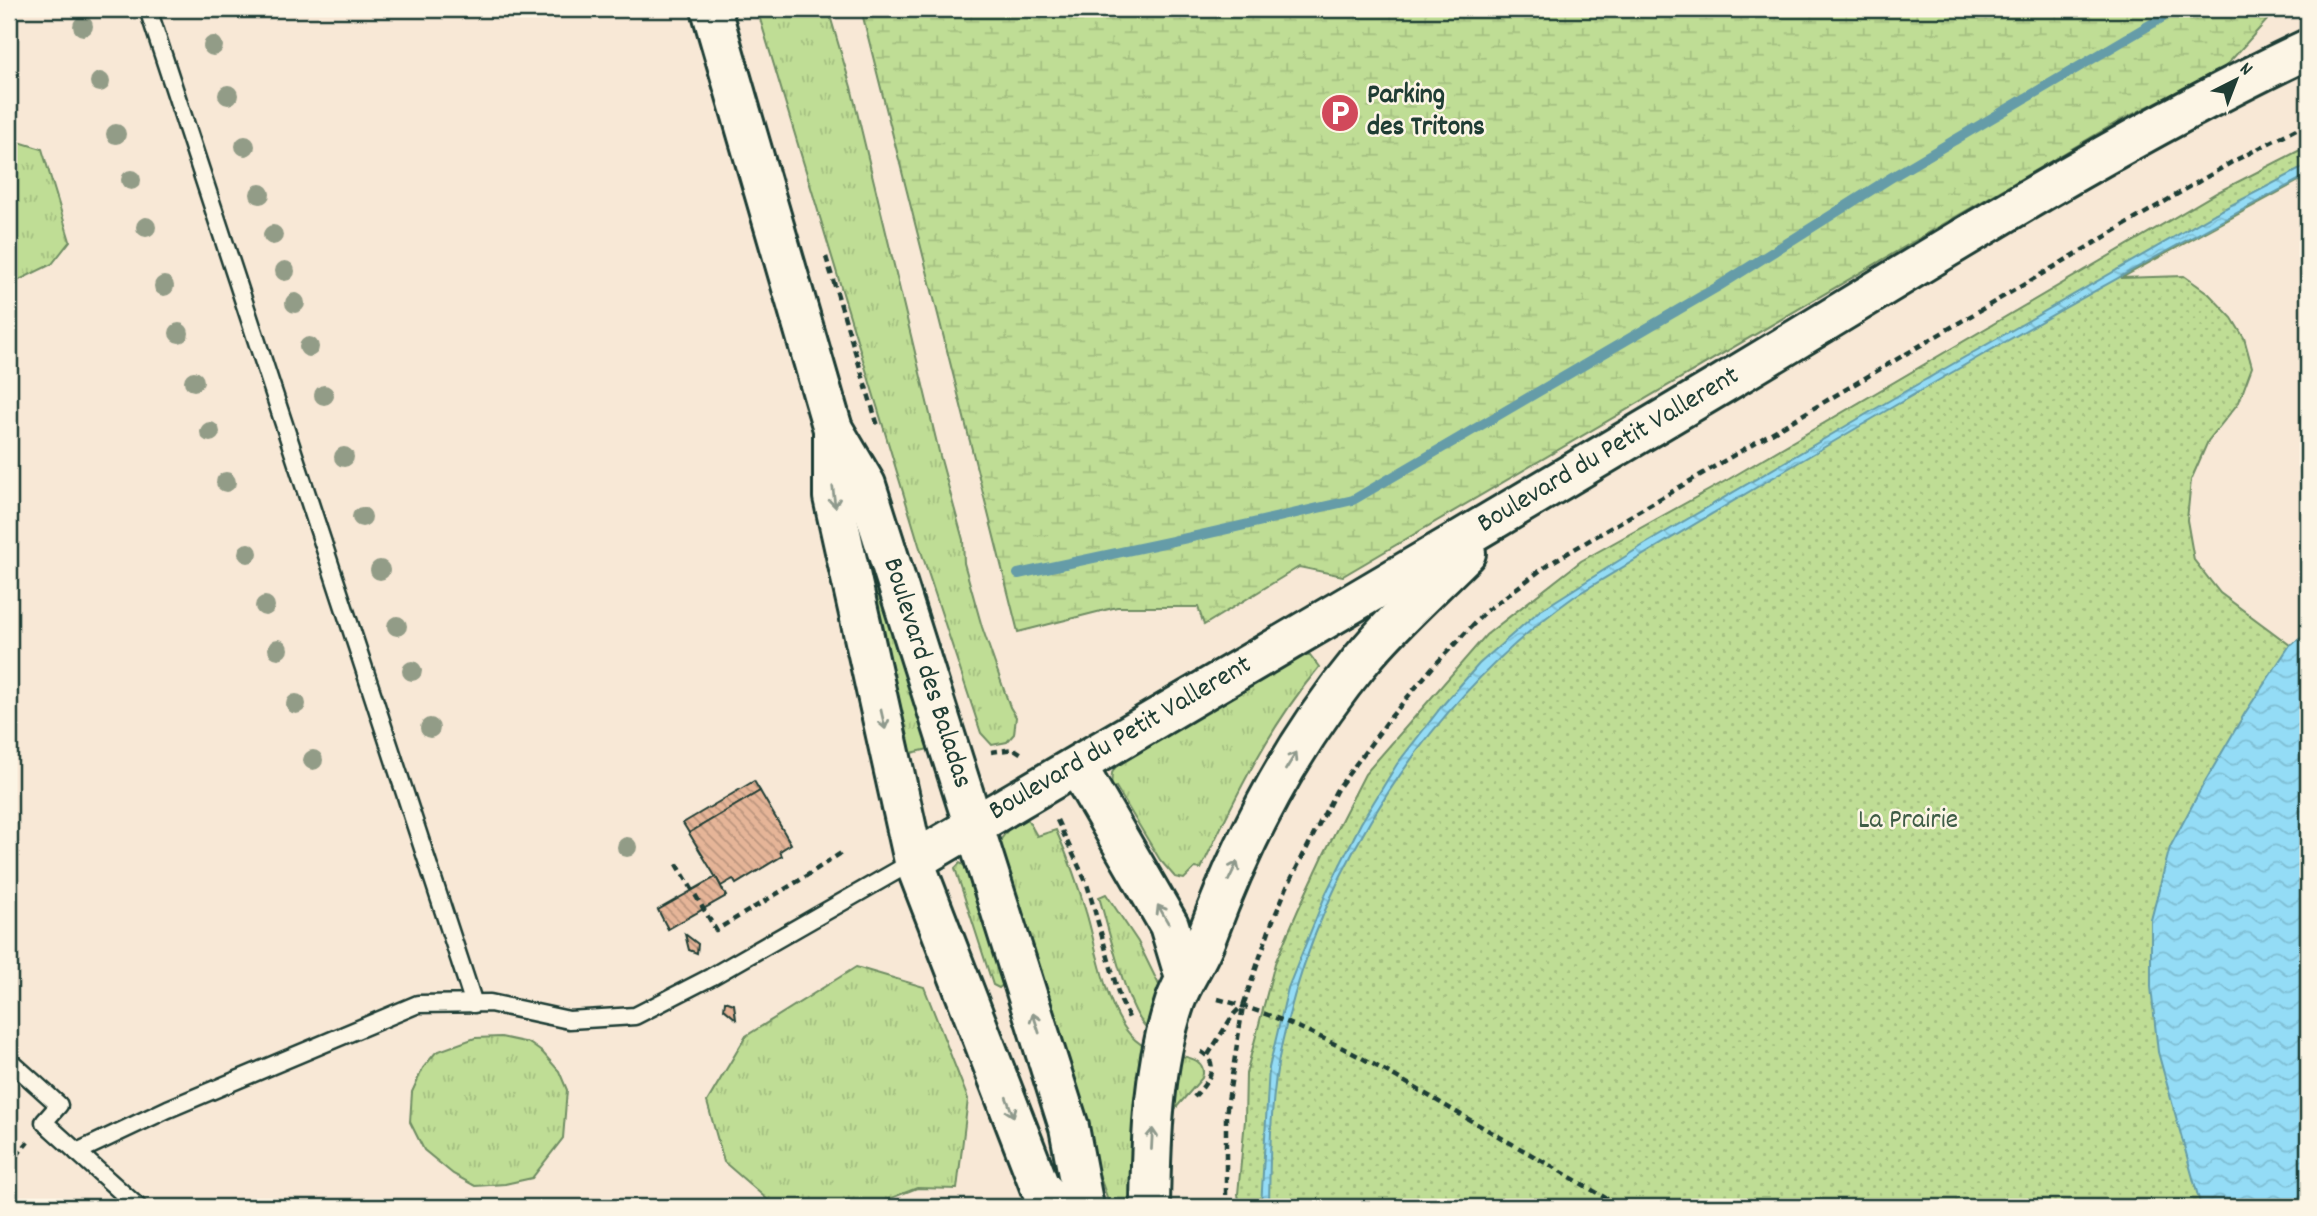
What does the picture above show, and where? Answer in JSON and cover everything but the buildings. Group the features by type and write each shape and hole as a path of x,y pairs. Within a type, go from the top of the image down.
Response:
{"main road":[{"name":"Boulevard des Baladas","path":"711,9 833,429 866,485 1069,1127 1084,1207"},
{"name":"Boulevard du Petit Vallerent","path":"915,860 2177,114 2308,49"},
{"name":"Boulevard des Baladas","path":"833,429 833,497 915,860 1040,1187 1058,1207"},
{"path":"1150,1207 1152,1131 1164,1043 1175,1001 1206,939 1220,898 1256,820 1318,718 1345,680 1387,631 1507,512"},
{"path":"1077,766 1169,925 1185,978"},
{"path":"915,860 944,872 1000,1034 1069,1127"}],"lane":[{"path":"148,9 474,1004"},
{"path":"77,1152 167,1110 418,1003 489,1003 569,1020 635,1016 915,860"},
{"path":"9,1060 59,1105 44,1122 138,1207"}],"path":[{"path":"1226,1207 1226,1115 1243,1006 1287,887 1336,791 1390,718 1486,611 1549,564 1685,482 2232,162 2308,123"},
{"path":"824,248 880,432"},
{"path":"987,751 997,753 1014,749 1026,758"},
{"path":"1053,810 1087,884 1120,999 1126,1016 1136,1030"},
{"path":"677,864 716,930 841,853"},
{"path":"1243,1006 1307,1030 1371,1062 1620,1207"},
{"path":"1208,1055 1233,1015 1243,1006"}],"green space":[{"path":"757,9 828,9 851,87 940,456 963,540 964,563 982,627 1016,717 1014,734 1007,742 992,745 981,733 919,545"},
{"path":"861,9 2277,9 2225,67 2116,123 1343,576 1299,567 1204,625 1198,607 1117,607 1018,632"},
{"path":"9,139 42,149 70,241 52,264 9,285"},
{"name":"La Prairie","path":"2308,146 2308,176 2121,278 2184,276 2208,293 2232,318 2244,338 2252,367 2239,402 2208,441 2191,480 2187,520 2194,560 2220,593 2290,645 2308,634 2308,1207 1240,1207 1238,1194 1246,1074 1275,963 1324,854 1365,774 1486,635 1581,561 1729,479 2218,192"},
{"path":"882,582 933,748 911,753 873,583"},
{"path":"1303,654 1310,655 1319,667 1268,739 1201,869 1195,868 1184,879 1175,877 1160,860 1116,787 1111,789 1112,773 1117,764"},
{"path":"1025,815 1037,836 1056,830 1080,891 1115,1010 1136,1041 1151,1049 1141,1207 1111,1207 1084,1131 999,842 1010,827"},
{"path":"960,863 966,867 1004,984 999,988 993,985 955,868"},
{"path":"1106,894 1138,942 1162,991 1149,1030 1133,1006 1119,968 1099,897"},
{"path":"856,967 924,987 968,1099 957,1189 917,1188 868,1207 776,1207 724,1162 707,1102 746,1036"},
{"path":"501,1037 529,1043 543,1053 559,1071 567,1090 563,1138 532,1178 505,1184 475,1186 453,1174 424,1150 410,1122 412,1092 423,1068 436,1052 475,1038"},
{"path":"1173,1054 1195,1060 1203,1072 1202,1078 1168,1117"}],"water":[{"path":"2308,165 2308,175 2030,328 1575,596 1522,638 1472,686 1428,737 1388,793 1353,852 1324,913 1300,977 1282,1043 1273,1104 1269,1207 1261,1207 1269,1068 1288,988 1327,891 1361,823 1397,764 1479,664 1538,612 1645,544 2216,213"},
{"path":"2308,634 2308,1207 2201,1207 2158,1052 2151,987 2151,920 2170,847 2203,785 2245,713 2290,645"}],"waterway":[{"path":"1018,574 1353,500 1719,286 1892,177 2170,13"}],"place":[{"name":"Parking des Tritons","path":"1340,113"}]}
